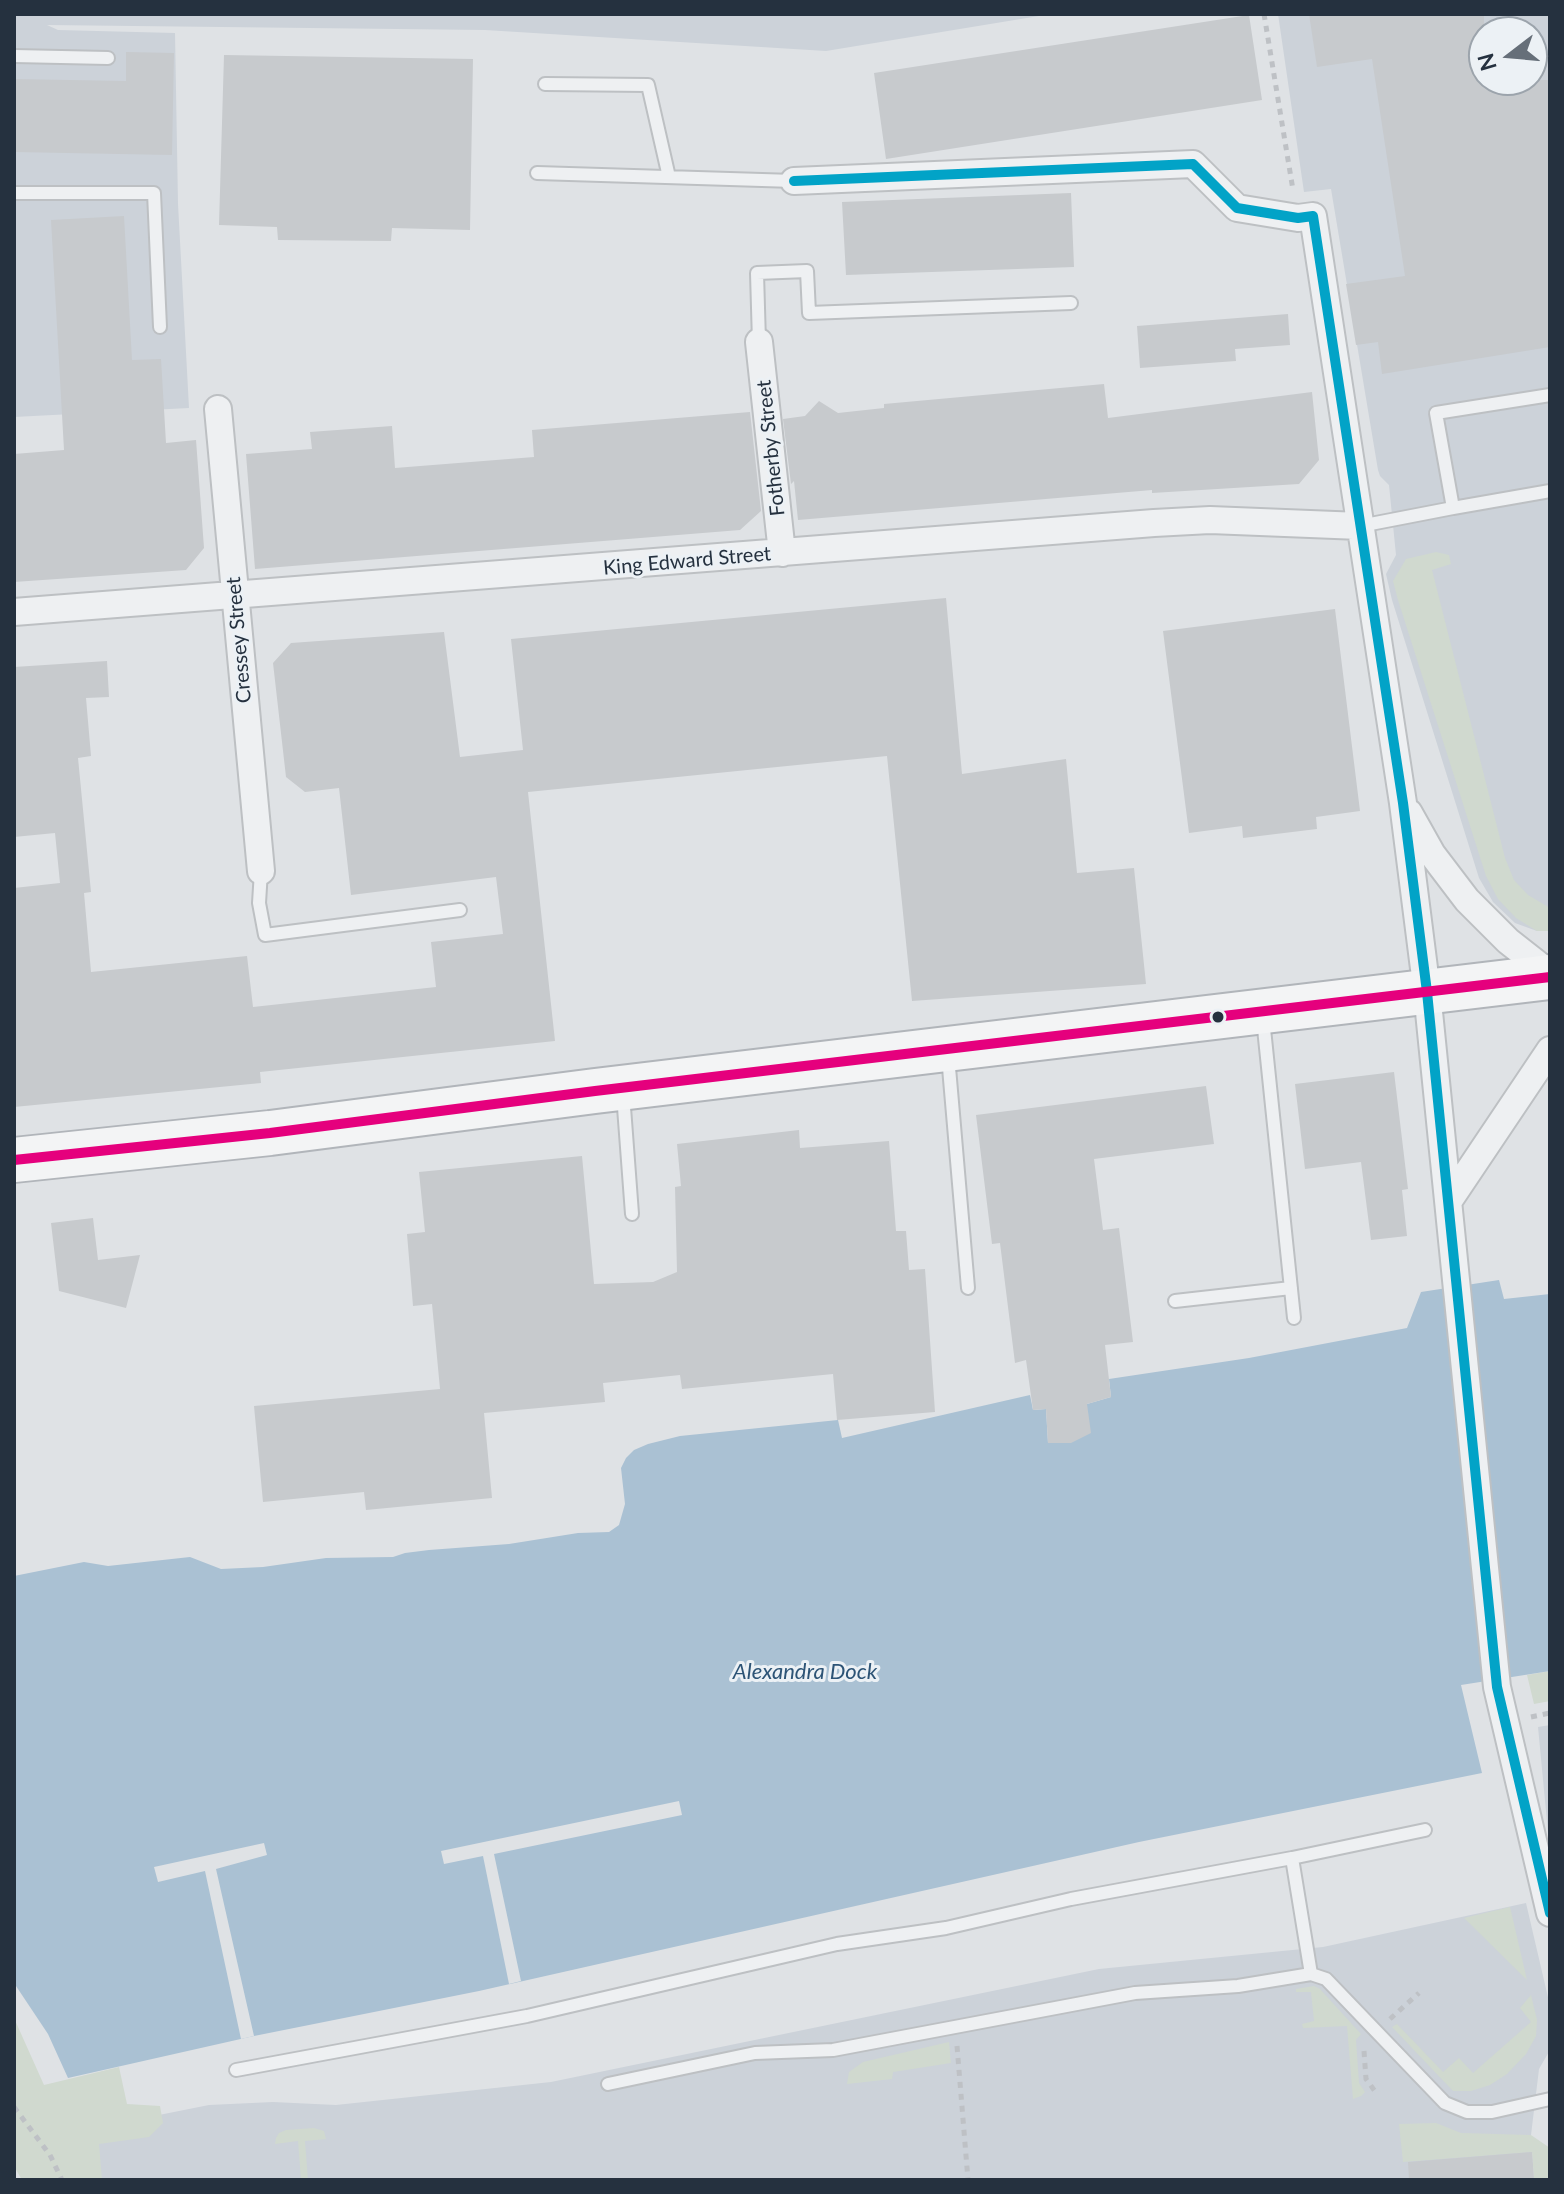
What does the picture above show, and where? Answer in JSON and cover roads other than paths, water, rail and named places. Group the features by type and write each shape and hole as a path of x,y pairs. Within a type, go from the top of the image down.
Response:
{"highway":[{"path":"14,1160 270,1133 1550,976"}],"street":[{"path":"794,181 1193,164 1237,208 1306,217 1360,526 1403,803 1450,1199 1497,1687 1550,1913"},
{"name":"Fotherby Street","path":"759,342 782,553"},
{"name":"Cressey Street","path":"218,409 261,871"},
{"name":"King Edward Street","path":"14,612 1210,520 1360,526"},
{"path":"1403,803 1432,854 1467,900 1508,941 1550,976"},
{"path":"1450,1199 1550,1050"}],"lane":[{"path":"14,56 108,58"},
{"path":"545,84 648,85 669,177"},
{"path":"537,173 794,181"},
{"path":"14,193 154,193 160,327"},
{"path":"759,342 757,273 807,271 809,313 1071,303"},
{"path":"1453,508 1436,413 1550,395"},
{"path":"1360,526 1550,491"},
{"path":"261,871 259,903 265,935 460,910"},
{"path":"1262,1011 1294,1318"},
{"path":"947,1049 968,1288"},
{"path":"622,1088 632,1214"},
{"path":"1175,1301 1291,1288"},
{"path":"236,2070 527,2016 837,1944 946,1928 1071,1899 1425,1830"},
{"path":"1292,1858 1311,1974"},
{"path":"608,2084 755,2053 833,2050 1135,1993 1238,1986 1311,1974 1326,1979 1445,2103 1467,2112 1492,2112 1550,2099"}],"water":[{"name":"Alexandra Dock","path":"1499,1280 1504,1299 1550,1294 1550,1671 1461,1685 1482,1773 1139,1842 479,1991 254,2036 68,2078 48,2034 14,1983 14,1576 84,1562 108,1566 190,1557 221,1569 263,1567 326,1558 393,1557 429,1550 609,1532 619,1525 625,1504 621,1468 634,1450 648,1444 680,1436 838,1420 842,1438 1030,1395 1033,1410 1046,1409 1048,1443 1087,1404 1111,1397 1109,1379 1249,1358 1407,1328 1421,1292"}]}
